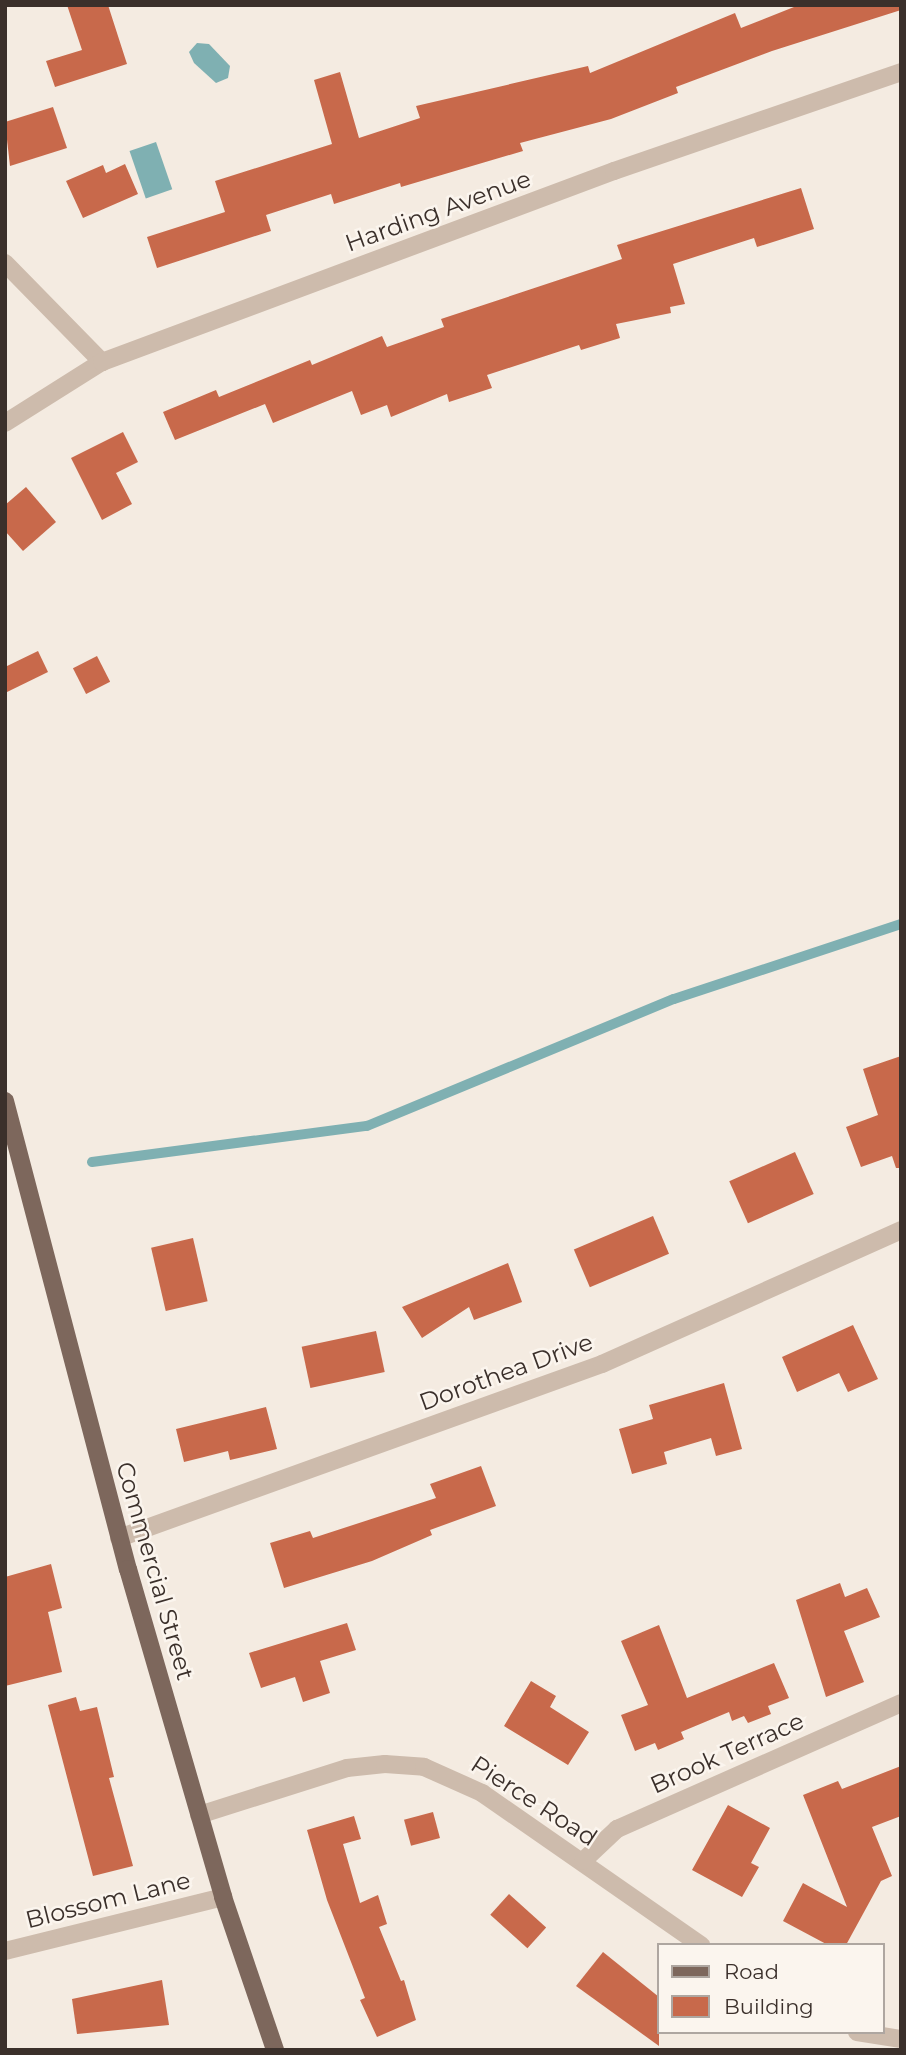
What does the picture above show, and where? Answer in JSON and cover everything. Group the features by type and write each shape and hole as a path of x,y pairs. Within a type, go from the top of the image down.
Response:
{"main road":[{"name":"Commercial Street","path":"5,1101 119,1538 223,1896 275,2050"}],"street":[{"name":"Harding Avenue","path":"5,423 102,362 614,172 901,72"},
{"path":"5,263 102,362"},
{"name":"Dorothea Drive","path":"119,1538 602,1364 901,1230"},
{"name":"Brook Terrace","path":"583,1861 617,1829 901,1703"},
{"name":"Pierce Road","path":"199,1815 328,1773 367,1765 405,1765 464,1783 583,1861 698,1943"},
{"name":"Blossom Lane","path":"5,1951 223,1896"},
{"path":"870,2034 901,2039"}],"water":[{"path":"197,43 209,44 230,66 228,78 216,83 194,63 189,52"},
{"path":"156,142 172,189 146,198 130,151"}],"building":[{"path":"67,5 108,5 127,64 55,87 46,61 82,50"},
{"path":"799,5 901,5 901,10 772,51 676,87 678,93 611,119 520,143 523,151 401,187 400,183 334,204 331,194 266,215 271,231 157,268 147,237 225,212 215,181 332,144 314,80 340,72 359,138 420,118 416,106 588,66 590,73 735,13 741,28"},
{"path":"53,107 67,148 10,166 5,122"},
{"path":"125,164 138,194 83,218 66,181 103,165 106,173"},
{"path":"801,188 814,229 757,247 754,238 673,264 685,304 670,307 671,313 616,324 620,338 581,350 579,345 487,375 492,388 449,402 447,394 391,417 387,405 361,415 352,391 273,423 265,404 175,440 163,412 216,390 219,397 310,360 312,365 382,336 387,347 444,327 441,319 622,259 617,245"},
{"path":"123,432 138,462 116,473 132,504 102,520 71,458"},
{"path":"26,487 56,522 23,551 5,531 5,505"},
{"path":"38,651 48,672 5,693 5,667"},
{"path":"97,656 110,682 86,694 73,668"},
{"path":"901,1056 901,1168 896,1168 892,1156 861,1167 846,1127 878,1115 863,1069"},
{"path":"795,1152 814,1194 748,1223 729,1181"},
{"path":"653,1216 669,1254 590,1287 574,1250"},
{"path":"193,1238 208,1301 166,1311 151,1248"},
{"path":"508,1263 522,1302 474,1320 469,1307 422,1338 402,1307"},
{"path":"853,1325 878,1379 848,1392 839,1373 797,1392 782,1357"},
{"path":"376,1331 385,1372 310,1388 302,1347"},
{"path":"724,1383 742,1449 716,1456 711,1438 664,1452 667,1464 632,1474 619,1429 653,1419 649,1405"},
{"path":"266,1407 277,1449 230,1460 228,1451 184,1462 176,1429"},
{"path":"481,1466 496,1506 430,1530 432,1535 372,1561 284,1588 270,1543 310,1531 313,1538 436,1498 430,1484"},
{"path":"51,1564 62,1608 48,1612 62,1672 5,1686 5,1577"},
{"path":"840,1583 845,1597 867,1588 880,1617 844,1631 864,1682 826,1697 796,1600"},
{"path":"347,1623 356,1650 320,1661 330,1693 303,1702 295,1677 261,1688 249,1653"},
{"path":"659,1625 687,1698 774,1663 789,1698 768,1706 771,1714 748,1723 744,1716 732,1721 729,1712 681,1732 684,1739 658,1750 655,1743 635,1751 621,1715 648,1705 621,1641"},
{"path":"531,1681 556,1696 550,1707 589,1732 568,1765 504,1726"},
{"path":"76,1697 80,1711 97,1707 114,1777 109,1778 133,1866 93,1876 48,1705"},
{"path":"901,1766 901,1816 872,1827 892,1876 881,1881 847,1943 824,1943 783,1921 803,1883 847,1907 803,1795 838,1781 842,1789"},
{"path":"728,1805 770,1828 751,1863 759,1867 742,1897 692,1870"},
{"path":"433,1812 440,1838 411,1846 404,1820"},
{"path":"354,1816 361,1839 343,1844 360,1903 378,1895 387,1924 379,1927 401,1981 404,1980 416,2020 377,2037 360,2000 365,1998 327,1900 307,1830"},
{"path":"509,1894 546,1927 527,1948 490,1915"},
{"path":"603,1952 657,1995 659,2046 576,1986"},
{"path":"162,1980 169,2025 77,2034 72,1999"}],"waterway":[{"path":"92,1162 367,1126 674,999 901,924"}]}
